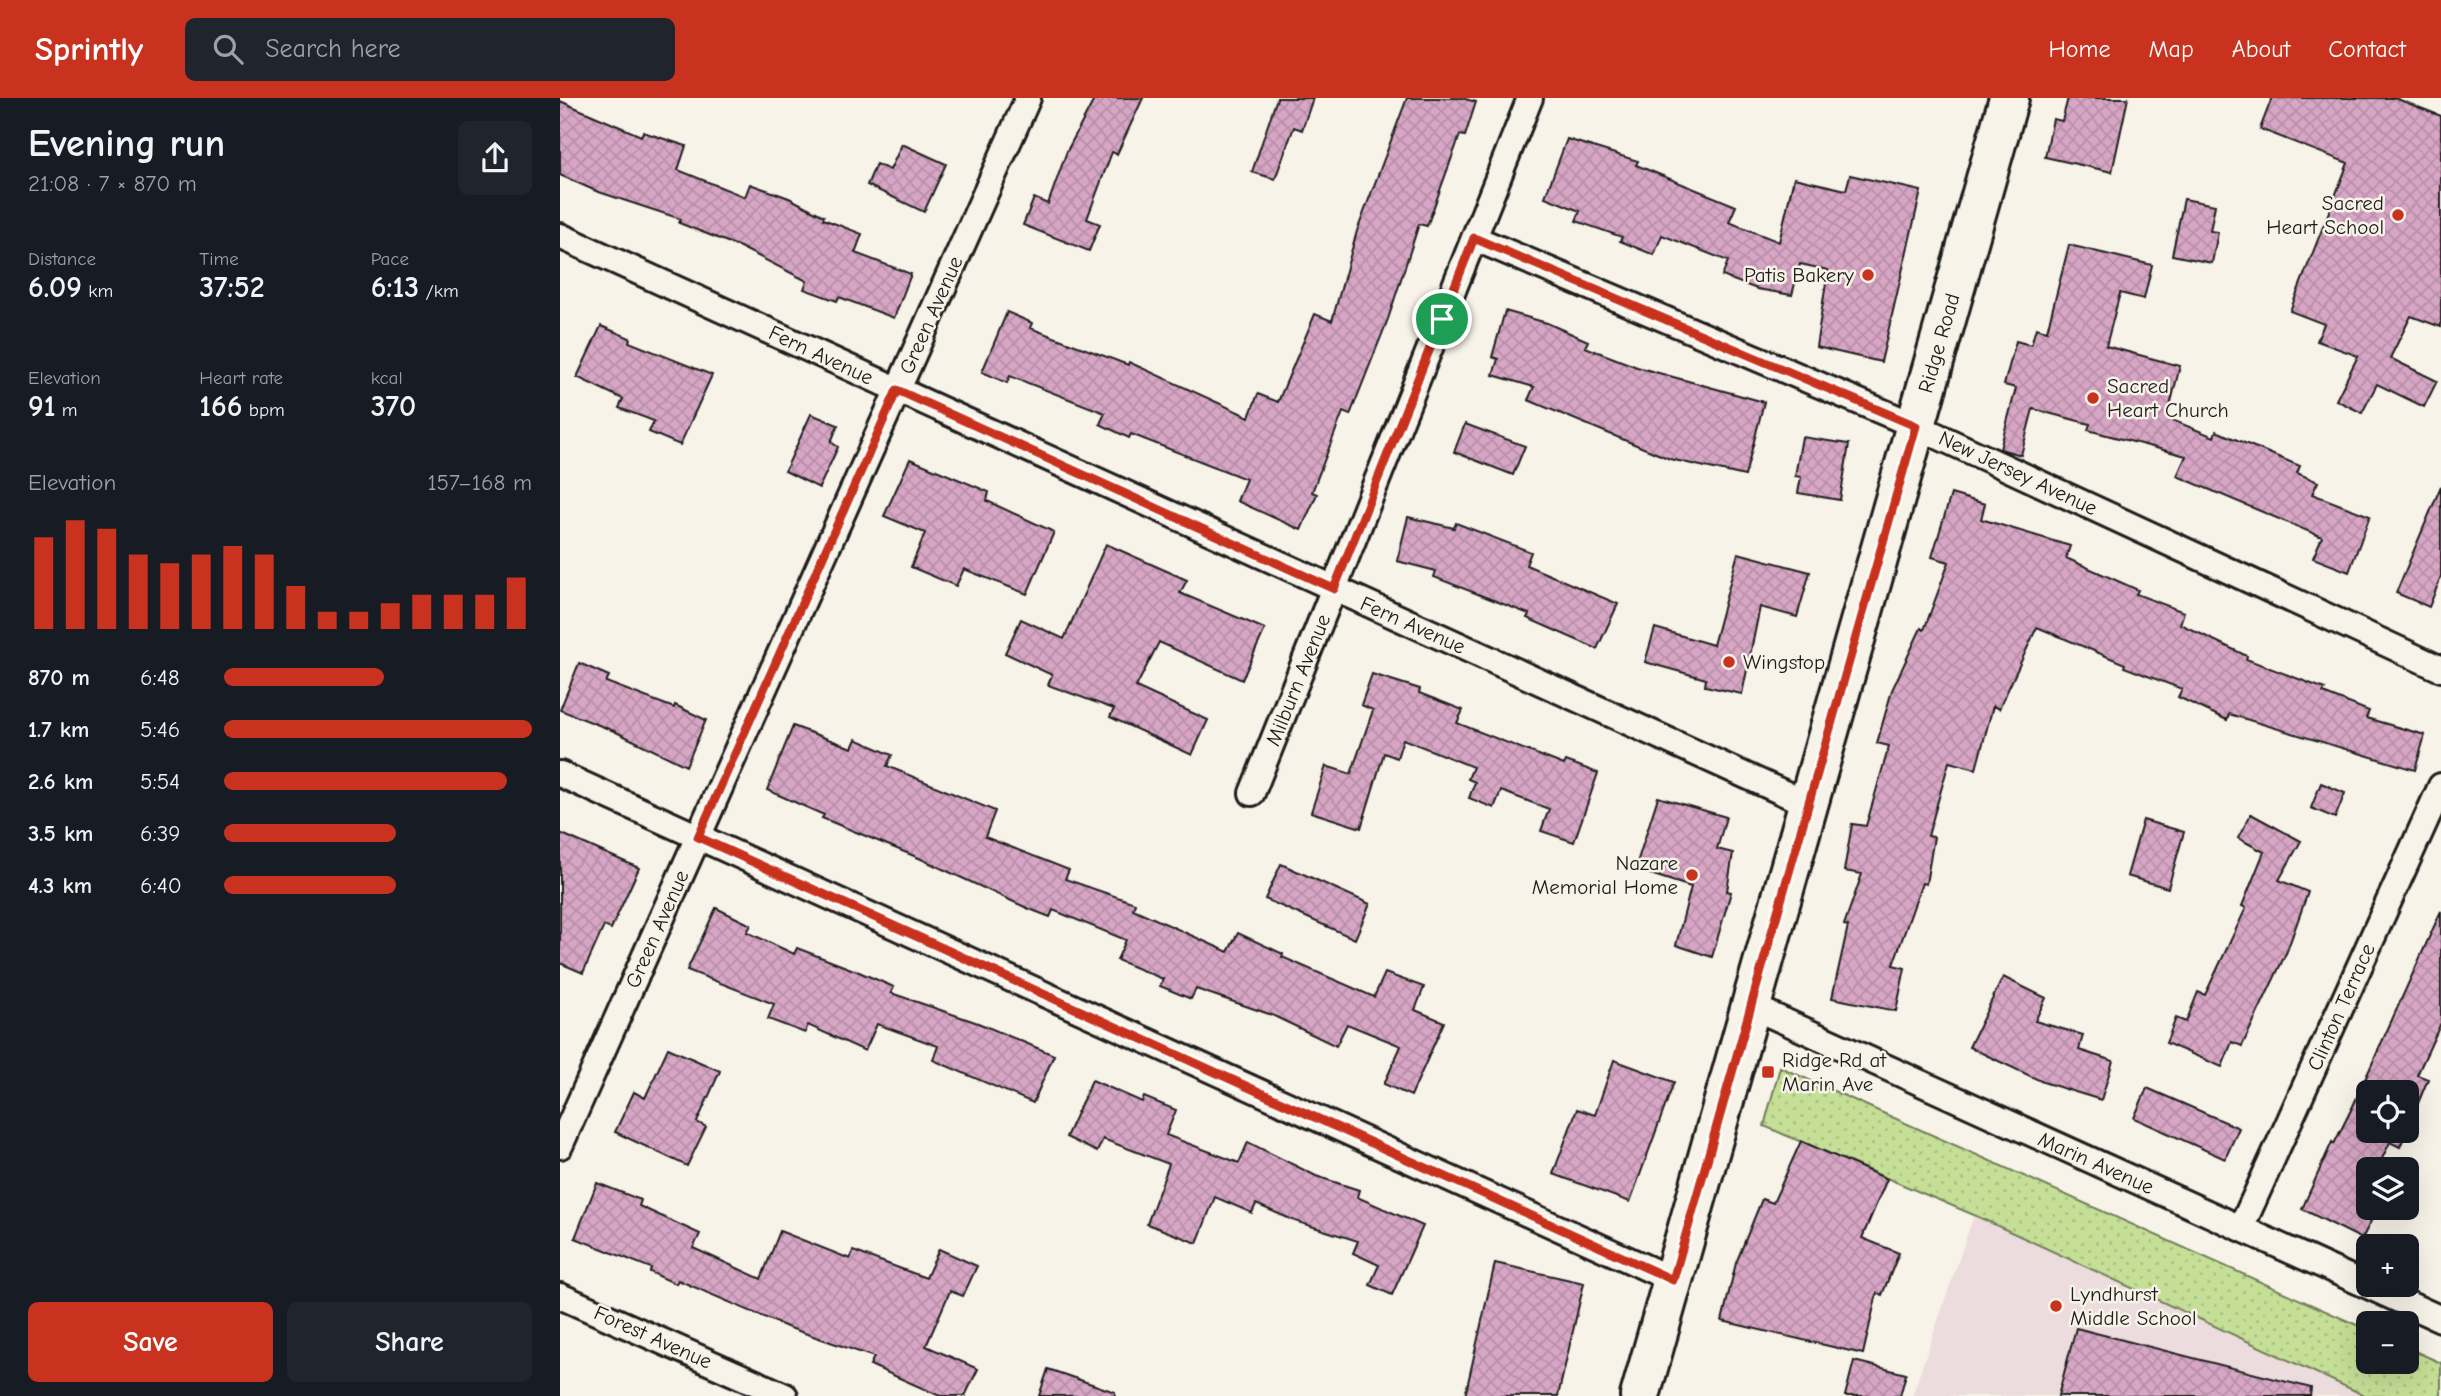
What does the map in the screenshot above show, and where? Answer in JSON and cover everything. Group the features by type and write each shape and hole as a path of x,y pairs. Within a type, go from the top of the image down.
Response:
{"main road":[{"name":"Ridge Road","path":"1640,1396 2009,98"}],"street":[{"name":"Green Avenue","path":"560,1146 1028,98"},
{"name":"Milburn Avenue","path":"1252,793 1530,98"},
{"name":"Fern Avenue","path":"560,236 1808,804"},
{"name":"New Jersey Avenue","path":"1474,238 1916,426 2441,669"},
{"path":"560,774 1673,1280"},
{"name":"Clinton Terrace","path":"2241,1228 2441,786"},
{"name":"Marin Avenue","path":"1751,1006 2441,1319"},
{"name":"Forest Avenue","path":"560,1296 785,1396"}],"shaded area":[{"name":"Lyndhurst Middle School","path":"1974,1215 2366,1396 1912,1396"}],"green space":[{"path":"1780,1067 2356,1325 2356,1374 2419,1374 2419,1353 2441,1363 2441,1396 2366,1396 1974,1215 1764,1126"}],"building":[{"path":"1095,98 1143,98 1117,154 1112,152 1087,219 1100,224 1089,251 1023,225 1034,198 1048,204 1067,151"},
{"path":"1277,98 1313,98 1302,130 1294,127 1275,179 1252,172"},
{"path":"1407,98 1462,98 1476,102 1465,136 1460,135 1427,226 1419,224 1388,319 1350,415 1343,412 1312,492 1317,494 1301,530 1237,501 1246,479 1131,434 1129,438 1100,424 1105,413 1010,376 1007,383 982,372 1007,312 1032,323 1030,328 1128,365 1129,362 1249,417 1258,394 1278,402 1315,314 1332,321 1357,231"},
{"path":"2068,98 2128,98 2112,172 2045,157 2053,119 2062,121"},
{"path":"2272,98 2395,98 2441,116 2441,327 2411,316 2390,358 2437,381 2424,407 2377,384 2362,413 2336,400 2358,356 2317,341 2324,324 2290,311 2348,163 2260,129"},
{"path":"560,101 641,136 643,132 686,146 678,170 745,197 750,184 789,198 824,216 823,219 862,234 855,253 911,274 894,318 839,297 837,301 804,289 807,281 740,247 679,223 681,219 596,191 560,175"},
{"path":"1567,139 1638,161 1636,165 1736,206 1729,222 1779,242 1794,178 1846,190 1850,175 1921,191 1881,362 1816,347 1828,270 1800,264 1792,295 1757,289 1722,276 1728,261 1662,235 1654,255 1620,241 1622,237 1576,221 1580,211 1545,197"},
{"path":"902,144 946,164 924,212 867,185 876,164 890,170"},
{"path":"2184,199 2215,205 2210,231 2218,232 2212,263 2172,255"},
{"path":"2069,245 2152,265 2144,299 2120,293 2106,346 2180,366 2167,418 2214,437 2216,431 2300,466 2297,473 2318,482 2312,494 2370,516 2349,572 2313,558 2322,537 2177,476 2186,456 2088,430 2090,424 2033,409 2021,455 2000,449 2016,388 2004,385 2016,341 2031,345 2036,328 2047,331"},
{"path":"1505,311 1547,323 1588,341 1585,347 1637,367 1764,402 1745,476 1670,459 1528,400 1534,387 1493,375 1498,359 1492,357"},
{"path":"601,326 630,338 629,342 712,375 680,445 649,432 654,421 619,408 623,399 577,377"},
{"path":"811,414 838,425 831,442 838,447 819,488 785,471"},
{"path":"1465,424 1525,446 1513,475 1454,452"},
{"path":"1802,437 1849,444 1840,500 1798,493 1801,477 1795,476"},
{"path":"910,459 989,492 987,501 1054,532 1027,594 964,569 956,586 911,567 925,533 884,516"},
{"path":"2441,486 2441,577 2429,607 2396,593"},
{"path":"1951,494 1985,504 1981,519 2070,546 2066,558 2138,590 2136,594 2184,612 2180,624 2247,656 2246,659 2325,689 2323,693 2369,711 2366,718 2425,735 2415,770 2229,714 2227,720 2178,697 2182,689 2124,667 2125,664 2037,627 1999,709 1993,706 1976,769 1949,762 1928,836 1934,837 1926,884 1922,883 1893,965 1905,968 1896,1011 1832,998 1848,926 1844,925 1862,874 1844,871 1852,824 1866,826 1889,746 1877,743 1892,690 1921,628 1924,630 1949,562 1932,557"},
{"path":"1408,517 1454,528 1456,523 1531,552 1526,565 1618,604 1597,649 1527,618 1529,614 1434,577 1436,571 1397,561"},
{"path":"1106,544 1187,580 1180,593 1265,629 1242,680 1159,642 1136,687 1208,720 1192,755 1110,717 1114,709 1048,685 1052,675 1005,653 1021,619 1064,639"},
{"path":"1738,553 1810,572 1797,617 1760,607 1742,694 1705,686 1706,679 1645,662 1655,628 1713,645"},
{"path":"579,663 609,676 606,682 674,708 675,705 706,720 686,766 614,731 560,710"},
{"path":"1372,674 1420,689 1419,693 1463,710 1457,723 1564,765 1566,761 1598,773 1574,842 1541,831 1549,809 1501,791 1494,808 1469,798 1475,782 1468,779 1473,767 1403,739 1397,758 1384,753 1361,828 1311,812 1326,766 1351,774 1373,710 1361,705"},
{"path":"793,726 852,748 856,739 892,755 887,766 995,811 985,837 1069,870 1065,879 1135,903 1133,909 1228,952 1238,933 1283,954 1282,957 1374,997 1385,973 1424,987 1415,1010 1444,1022 1411,1096 1384,1084 1401,1046 1347,1024 1336,1046 1272,1015 1196,989 1191,999 1160,986 1163,979 1117,960 1126,940 1053,910 1050,917 1027,908 919,858 822,818 824,815 767,790"},
{"path":"2321,783 2345,793 2335,818 2311,808"},
{"name":"Nazare Memorial Home","path":"1658,797 1726,817 1717,849 1733,853 1727,891 1731,892 1712,957 1676,945 1691,887 1635,869"},
{"path":"2251,814 2301,841 2279,880 2308,892 2287,951 2242,1046 2232,1042 2222,1067 2166,1043 2176,1018 2186,1022 2198,992 2205,995 2246,908 2242,906 2264,852 2238,838"},
{"path":"2143,820 2184,832 2168,888 2127,876"},
{"path":"560,833 639,868 611,929 604,926 583,973 560,963"},
{"path":"1281,864 1370,904 1355,939 1265,899"},
{"path":"716,908 751,925 747,932 794,954 797,948 859,972 894,987 891,993 978,1023 1054,1055 1033,1103 933,1060 938,1046 877,1024 865,1051 808,1025 805,1033 768,1019 774,1004 687,970"},
{"path":"2441,911 2441,1023 2417,1075 2428,1079 2419,1101 2419,1080 2365,1080"},
{"path":"2003,977 2046,998 2035,1021 2083,1035 2079,1050 2113,1061 2101,1100 2043,1082 1969,1047"},
{"path":"668,1048 720,1071 697,1122 706,1127 687,1166 615,1132 634,1092 645,1098"},
{"path":"1614,1060 1674,1082 1630,1202 1553,1174 1577,1109 1595,1115"},
{"path":"1092,1080 1142,1102 1144,1097 1176,1110 1166,1135 1239,1163 1248,1142 1316,1176 1359,1190 1357,1197 1423,1226 1392,1295 1370,1285 1379,1265 1353,1253 1358,1241 1295,1221 1256,1204 1252,1213 1215,1197 1197,1243 1147,1224 1169,1164 1103,1139 1097,1152 1066,1137"},
{"path":"2147,1088 2239,1128 2225,1159 2134,1118"},
{"path":"2356,1099 2356,1143 2390,1143 2383,1157 2356,1157 2356,1220 2372,1220 2364,1234 2356,1236 2302,1209 2332,1142 2334,1144"},
{"path":"1801,1141 1887,1179 1862,1238 1899,1253 1882,1295 1877,1293 1863,1354 1722,1321 1736,1263 1762,1199 1773,1203"},
{"path":"597,1183 641,1200 639,1206 700,1234 693,1248 761,1279 780,1231 850,1259 853,1251 926,1278 939,1249 977,1266 963,1296 950,1291 926,1346 978,1369 965,1396 940,1396 870,1365 874,1357 787,1327 678,1280 676,1284 650,1272 651,1268 575,1238"},
{"path":"1495,1263 1584,1283 1558,1396 1465,1396"},
{"path":"2076,1328 2311,1388 2310,1396 2058,1396"},
{"path":"1854,1361 1906,1374 1900,1396 1845,1396"},
{"path":"1048,1369 1115,1392 1115,1396 1039,1396"}],"place":[{"name":"Sacred Heart School","path":"2398,215"},
{"name":"Patis Bakery","path":"1868,275"},
{"name":"Sacred Heart Church","path":"2093,398"},
{"name":"Wingstop","path":"1729,662"},
{"name":"Nazare Memorial Home","path":"1692,875"},
{"name":"Ridge Rd at Marin Ave","path":"1768,1072"},
{"name":"Lyndhurst Middle School","path":"2056,1306"}],"route":[{"path":"1474,238 1916,426 1673,1280 698,837 897,390 1334,589 1442,319 1474,238"}]}
